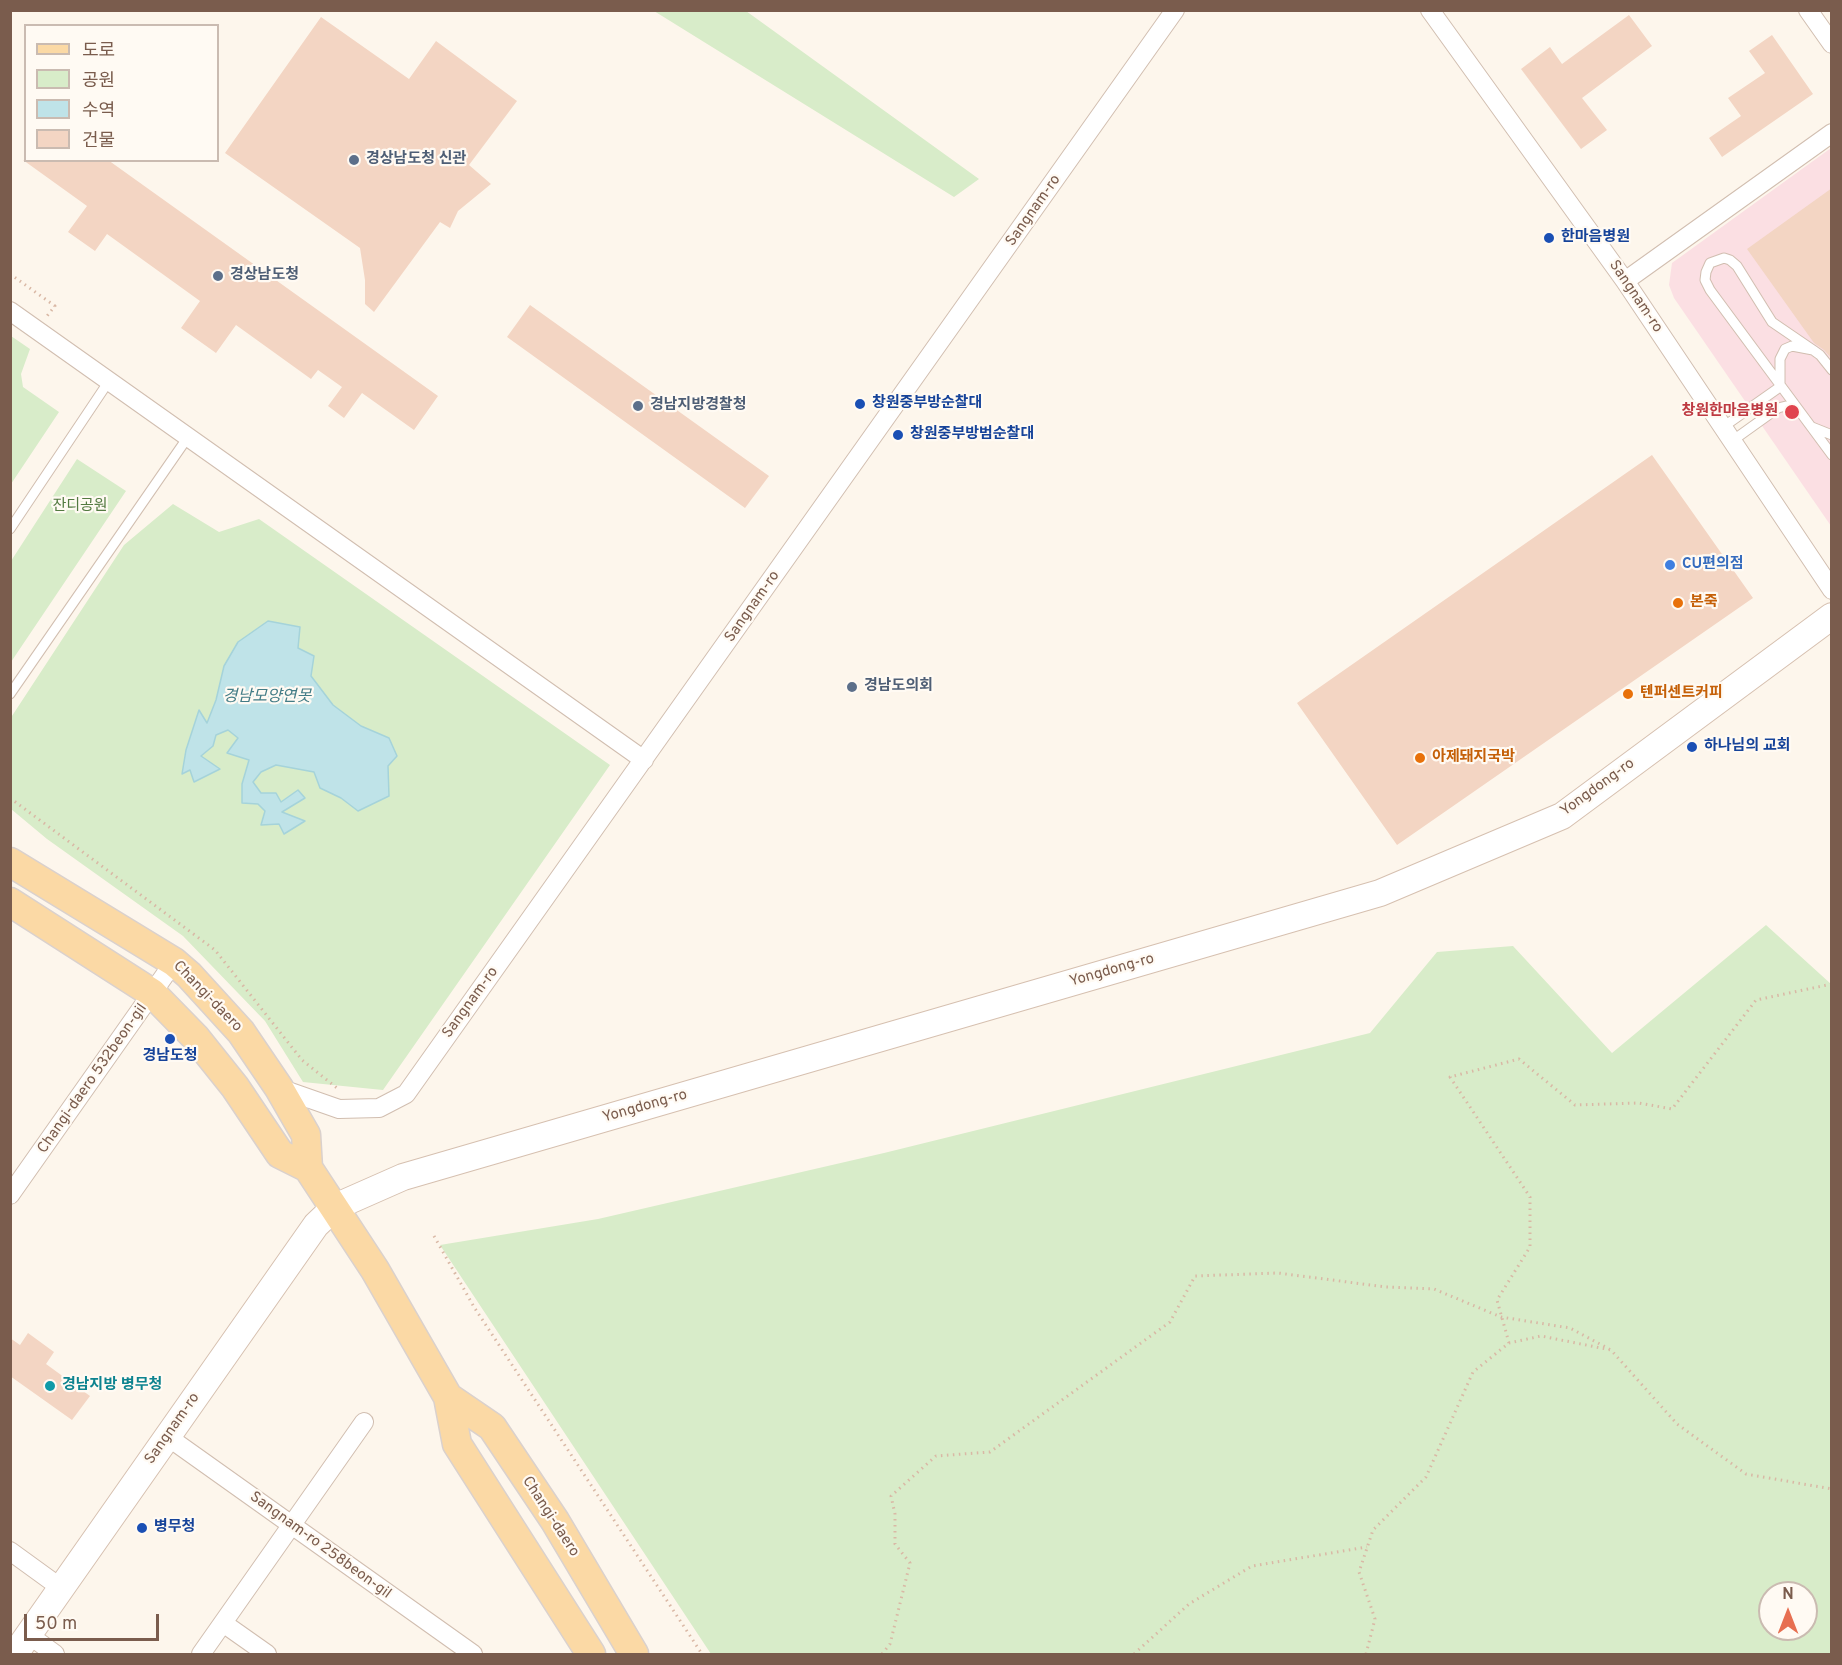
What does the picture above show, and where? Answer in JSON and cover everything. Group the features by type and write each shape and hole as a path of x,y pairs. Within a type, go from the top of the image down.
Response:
{"main road":[{"name":"Changi-daero","path":"10,862 174,962 189,975 242,1032 279,1088 306,1135 308,1168"},
{"name":"Changi-daero","path":"10,902 152,993 195,1037 235,1087 280,1154 308,1168 375,1270 448,1396 457,1444 591,1654"},
{"name":"Changi-daero","path":"448,1396 492,1427 555,1521 634,1654"}],"street":[{"name":"Sangnam-ro","path":"279,1088 339,1109 379,1108 406,1094 1175,10"},
{"name":"Sangnam-ro","path":"1430,10 1625,281 1832,590"},
{"path":"1808,10 1832,44"},
{"path":"1625,281 1832,133"},
{"path":"10,311 644,760"},
{"name":"Yongdong-ro","path":"335,1207 402,1177 1380,893 1562,816 1832,616"},
{"name":"Changi-daero 532beon-gil","path":"10,1195 174,962"},
{"name":"Sangnam-ro","path":"22,1645 316,1224 335,1207"},
{"path":"201,1654 364,1422"},
{"name":"Sangnam-ro 258beon-gil","path":"168,1437 473,1654"},
{"path":"10,1551 61,1588"},
{"path":"223,1623 267,1654"},
{"path":"22,1645 55,1654"}],"lane":[{"path":"1832,370 1814,350 1772,322 1737,266 1724,258 1710,263 1705,280 1710,291 1832,455"},
{"path":"1728,434 1780,386 1780,359 1785,349 1792,346 1814,350"},
{"path":"10,529 109,381"},
{"path":"1728,434 1786,406 1796,410 1809,424 1820,431 1832,435"},
{"path":"10,694 188,437"}],"path":[{"path":"10,274 55,306 37,330"},
{"path":"1509,1343 1497,1300 1530,1247 1530,1197 1450,1077 1519,1059 1575,1105 1639,1102 1672,1109 1756,1000 1832,984"},
{"path":"434,1236 474,1307 702,1654"},
{"path":"882,1654 890,1644 910,1563 896,1544 896,1514 891,1496 936,1456 990,1452 1170,1322 1195,1276 1278,1273 1386,1287 1434,1289 1501,1317 1570,1328 1611,1350 1677,1424 1746,1474 1832,1489"},
{"path":"1366,1654 1375,1619 1359,1572 1366,1547 1373,1530 1425,1477 1473,1372 1509,1343 1541,1336 1611,1350"},
{"path":"1134,1654 1189,1604 1252,1566 1366,1547"}],"shaded area":[{"name":"창원한마음병원","path":"1831,148 1831,526 1674,298 1669,285 1672,263"}],"green space":[{"path":"654,11 746,11 979,179 954,197"},
{"path":"11,336 30,349 21,374 23,387 59,412 11,484"},
{"name":"잔디공원","path":"77,459 126,491 11,662 11,561"},
{"path":"173,504 219,532 259,519 610,765 383,1090 303,1082 265,1021 183,936 47,839 11,809 10,719 124,545"},
{"path":"1766,925 1831,984 1831,1654 711,1654 440,1245 598,1219 884,1153 1370,1033 1437,952 1513,946 1612,1053"}],"water":[{"name":"경남모양연못","path":"268,621 300,627 298,648 314,656 311,676 333,705 361,726 389,738 397,756 388,766 389,796 358,811 341,798 320,788 314,772 276,765 261,772 253,782 261,793 276,793 281,802 298,790 305,798 282,812 305,821 284,834 279,824 261,825 265,811 258,804 242,803 242,784 249,760 227,753 238,738 228,730 216,735 213,746 201,756 220,769 194,782 190,770 182,774 186,750 199,710 207,723 216,700 224,666 238,642"}],"building":[{"path":"1629,15 1652,46 1582,98 1607,130 1581,149 1521,69 1550,47 1562,64"},
{"name":"경상남도청 신관","path":"321,17 409,79 436,41 517,101 469,165 491,184 458,211 450,228 440,222 374,312 365,304 365,280 360,248 225,153"},
{"path":"1772,35 1813,94 1722,157 1709,138 1741,116 1728,98 1765,73 1749,51"},
{"name":"경상남도청","path":"26,162 111,162 438,396 414,430 362,393 344,418 328,406 342,387 318,370 311,379 236,325 216,353 181,328 200,301 107,234 95,251 68,232 87,206"},
{"path":"1832,188 1832,359 1814,343 1747,249"},
{"name":"경남지방경찰청","path":"530,305 769,476 745,508 507,337"},
{"path":"1652,455 1753,598 1397,845 1297,703"},
{"name":"경남지방 병무청","path":"28,1333 54,1352 46,1364 90,1396 72,1420 10,1376 10,1338 20,1345"}],"place":[{"name":"경상남도청 신관","path":"354,160"},
{"name":"한마음병원","path":"1549,238"},
{"name":"경상남도청","path":"218,276"},
{"name":"창원중부방순찰대","path":"860,404"},
{"name":"경남지방경찰청","path":"638,406"},
{"name":"창원한마음병원","path":"1792,412"},
{"name":"창원중부방범순찰대","path":"898,435"},
{"name":"CU편의점","path":"1670,565"},
{"name":"본죽","path":"1678,603"},
{"name":"경남도의회","path":"852,687"},
{"name":"텐퍼센트커피","path":"1628,694"},
{"name":"하나님의 교회","path":"1692,747"},
{"name":"아제돼지국박","path":"1420,758"},
{"name":"경남도청","path":"170,1039"},
{"name":"경남지방 병무청","path":"50,1386"},
{"name":"병무청","path":"142,1528"}]}
